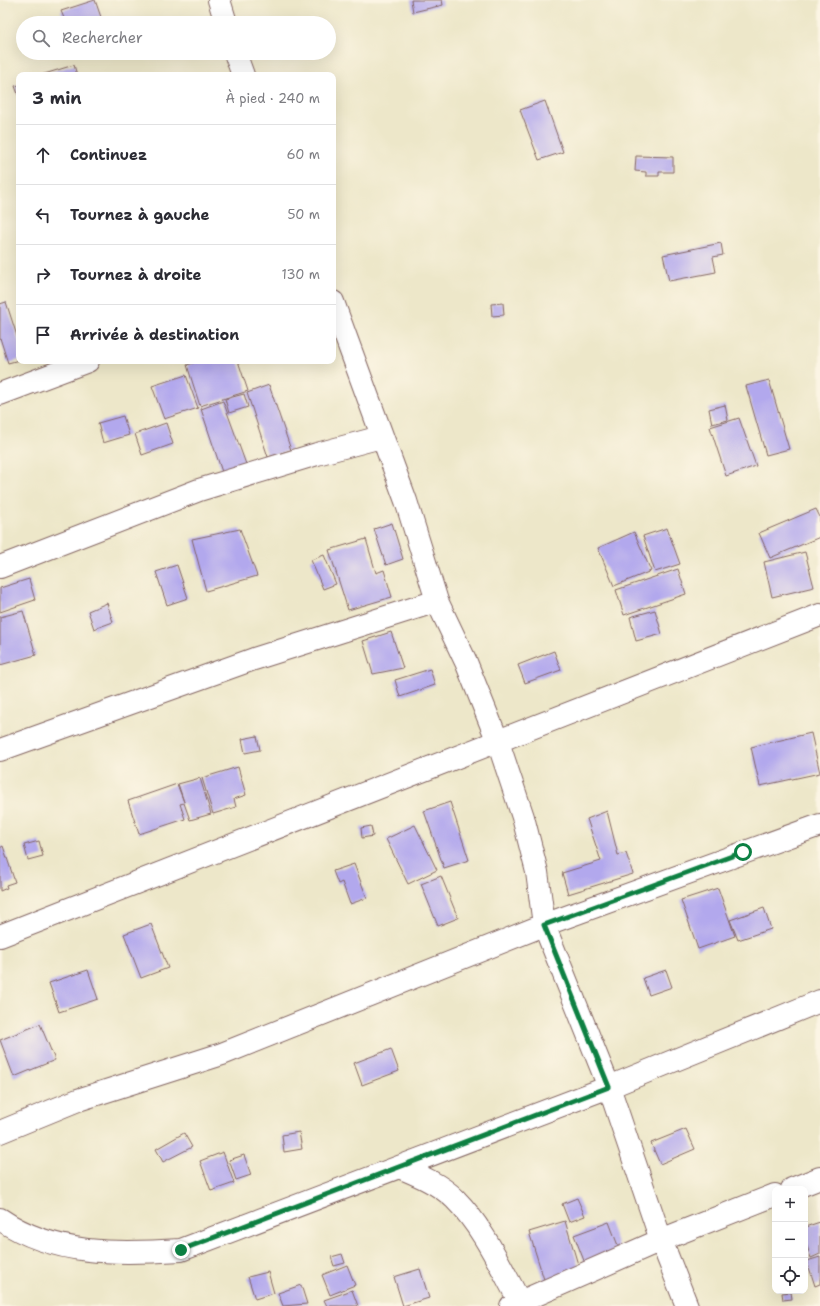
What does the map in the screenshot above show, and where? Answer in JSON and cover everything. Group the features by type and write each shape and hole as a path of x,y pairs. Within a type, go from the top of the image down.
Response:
{"street":[{"path":"219,0 224,16"},
{"path":"238,60 242,72"},
{"path":"336,310 406,501 437,601 466,662 498,742 523,817 537,872 544,925 609,1087 661,1240 687,1306"},
{"path":"0,394 80,364"},
{"path":"0,567 199,490 317,454 382,437"},
{"path":"0,750 254,659 437,601"},
{"path":"0,936 820,615"},
{"path":"0,1132 78,1100 222,1054 544,925 820,825"},
{"path":"0,1219 22,1234 76,1249 135,1253 181,1250 609,1087 820,1001"},
{"path":"399,1167 425,1178 454,1198 475,1224 515,1304 661,1240 772,1197"},
{"path":"800,1186 820,1178"}],"building":[{"path":"95,0 101,16 63,16 61,11"},
{"path":"411,0 442,0 443,5 413,12"},
{"path":"74,65 76,72 51,72"},
{"path":"545,101 563,152 539,160 520,110"},
{"path":"636,156 673,157 673,172 659,172 659,176 646,176 646,172 635,171"},
{"path":"721,243 723,255 713,257 716,272 669,281 663,255"},
{"path":"6,302 16,333 16,361 8,363 0,338 0,304"},
{"path":"503,303 504,315 492,316 491,304"},
{"path":"239,364 248,391 200,406 187,365"},
{"path":"186,375 198,408 164,419 152,386"},
{"path":"769,380 789,449 766,455 746,386"},
{"path":"269,385 291,450 268,457 247,393"},
{"path":"244,394 248,407 229,413 225,399"},
{"path":"223,401 247,467 223,475 201,409"},
{"path":"725,405 728,420 712,424 709,409"},
{"path":"123,416 129,435 103,443 98,423"},
{"path":"739,418 756,466 726,476 710,427"},
{"path":"166,423 173,444 142,455 135,434"},
{"path":"816,509 820,517 820,537 770,558 759,533"},
{"path":"392,523 403,559 386,565 374,529"},
{"path":"667,528 680,564 655,572 643,536"},
{"path":"240,529 257,576 206,591 192,539"},
{"path":"634,532 651,571 614,586 598,548"},
{"path":"366,539 376,573 384,570 392,597 348,610 329,550"},
{"path":"805,552 814,587 772,597 764,562"},
{"path":"324,555 336,584 323,589 311,560"},
{"path":"177,565 188,598 167,605 156,572"},
{"path":"678,569 686,594 624,615 616,590"},
{"path":"29,579 35,600 0,612 0,588"},
{"path":"107,603 113,622 94,629 88,611"},
{"path":"655,610 662,634 636,641 630,617"},
{"path":"23,611 36,655 0,665 0,617"},
{"path":"391,632 403,668 373,674 363,641"},
{"path":"554,651 561,670 525,683 518,665"},
{"path":"430,669 435,685 400,697 395,680"},
{"path":"811,733 820,773 760,786 751,747"},
{"path":"257,736 260,750 245,753 242,739"},
{"path":"238,767 246,795 234,799 236,807 213,814 202,778"},
{"path":"200,778 211,814 190,820 184,803 180,804 185,819 139,834 128,801 177,784 184,802 178,784"},
{"path":"450,802 469,860 444,868 424,811"},
{"path":"607,811 618,855 626,853 633,874 568,894 562,873 601,861 587,819"},
{"path":"415,825 437,870 408,884 386,839"},
{"path":"371,826 373,836 362,838 361,828"},
{"path":"39,841 43,856 28,860 24,845"},
{"path":"3,846 15,882 6,885 7,888 0,891 0,848"},
{"path":"354,864 367,898 350,904 342,882 338,884 333,871"},
{"path":"441,876 458,918 438,926 421,884"},
{"path":"718,888 735,936 698,949 681,900"},
{"path":"764,908 771,929 738,940 730,920"},
{"path":"151,924 168,968 141,978 124,934"},
{"path":"88,970 98,999 59,1012 49,983"},
{"path":"666,970 672,987 649,995 643,978"},
{"path":"40,1024 55,1060 14,1077 0,1040"},
{"path":"391,1049 399,1071 362,1085 354,1063"},
{"path":"686,1129 695,1149 660,1164 651,1143"},
{"path":"299,1132 302,1149 284,1152 282,1135"},
{"path":"184,1133 192,1147 163,1162 156,1149"},
{"path":"223,1152 234,1183 211,1191 200,1161"},
{"path":"244,1155 251,1175 236,1180 229,1160"},
{"path":"577,1198 585,1216 569,1222 562,1204"},
{"path":"565,1221 582,1278 547,1289 529,1232"},
{"path":"609,1222 620,1251 588,1271 574,1235"},
{"path":"820,1222 820,1254 811,1258 808,1249 808,1226"},
{"path":"342,1254 345,1263 334,1266 331,1257"},
{"path":"820,1257 820,1284 815,1286 808,1264 808,1261"},
{"path":"347,1265 355,1285 330,1295 322,1275"},
{"path":"420,1269 429,1298 403,1306 394,1277"},
{"path":"268,1272 274,1293 255,1299 248,1277"},
{"path":"301,1285 307,1304 283,1306 278,1293"},
{"path":"352,1290 358,1306 327,1306 324,1300"},
{"path":"782,1294 791,1294 792,1299 783,1300"}],"route":[{"path":"181,1250 609,1087 544,925 743,852"}]}
